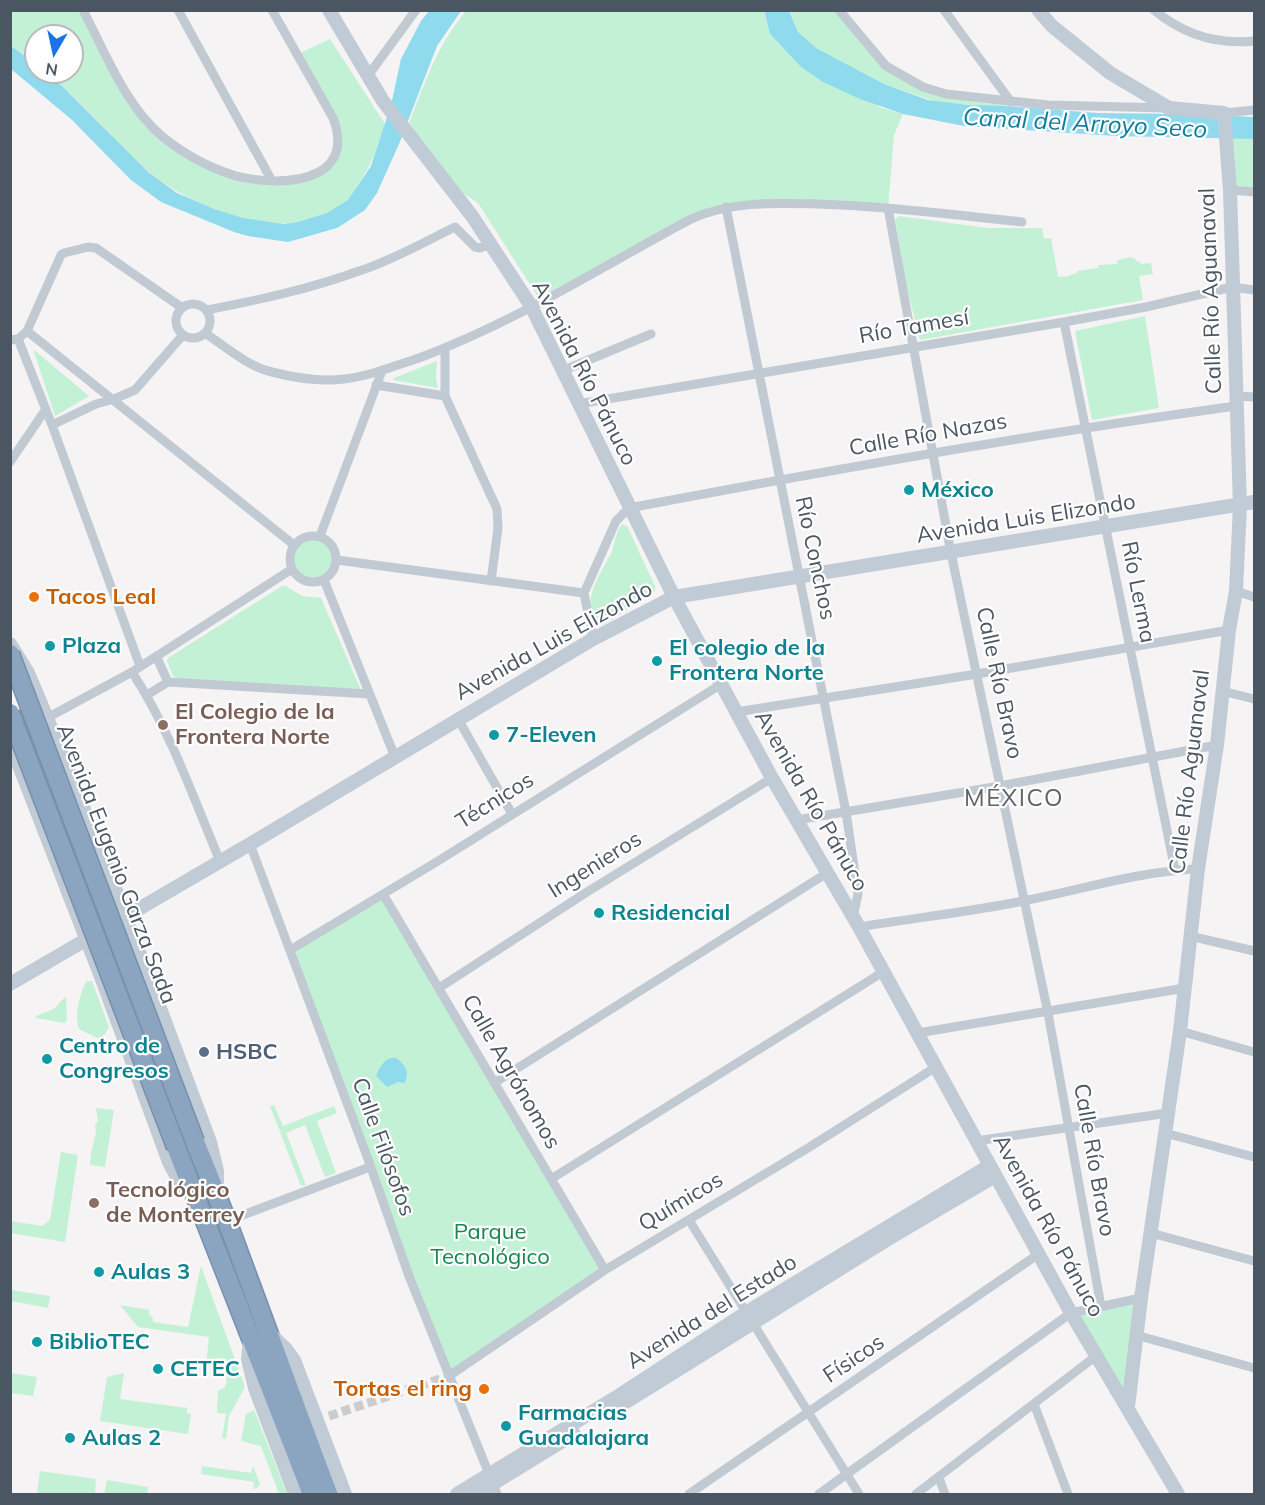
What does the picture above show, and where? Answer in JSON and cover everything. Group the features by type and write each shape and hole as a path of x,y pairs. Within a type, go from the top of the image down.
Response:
{"highway":[{"name":"Avenida Eugenio Garza Sada","path":"10,654 227,1221 328,1494"},
{"name":"Avenida Eugenio Garza Sada","path":"10,713 312,1494"}],"street":[{"path":"82,10 128,97 147,123 188,155 210,166 237,176 272,181 297,180 326,169 335,155 338,134 333,118 272,10"},
{"path":"178,10 272,181"},
{"name":"Avenida Río Pánuco","path":"329,10 383,101 472,216 531,306 629,508 720,685 856,922 1071,1313 1178,1494"},
{"path":"367,77 416,10"},
{"path":"839,10 886,66 923,87 946,94 1011,102 1067,106 1169,108 1224,115 1254,110"},
{"path":"944,10 1011,102"},
{"path":"1038,10 1052,26 1110,73 1169,108"},
{"path":"1154,10 1190,33 1207,39 1240,43 1254,41"},
{"name":"Calle Río Aguanaval","path":"1128,1407 1141,1298 1180,1031 1198,869 1217,745 1229,630 1236,591 1240,506 1230,190 1224,115"},
{"path":"1230,190 1254,192"},
{"path":"205,333 253,365 270,372 334,380 382,371 478,334 691,219 726,207 792,203 888,208 1022,222"},
{"name":"Río Conchos","path":"726,207 757,374 846,812 858,894 856,922"},
{"name":"Calle Río Bravo","path":"888,208 951,553 1048,1012 1101,1306"},
{"path":"207,310 310,287 361,271 456,227 476,247 491,244"},
{"path":"140,666 46,409 14,339 27,331 62,255 88,247 96,248 181,307"},
{"name":"Río Tamesí","path":"578,404 1064,322 1146,307 1232,287 1254,290"},
{"path":"190,303 199,304 207,310 210,326 205,333 198,337 182,336 175,324 175,318 181,307 190,303"},
{"name":"Río Lerma","path":"1064,322 1175,870"},
{"path":"27,331 294,544"},
{"path":"562,371 651,334"},
{"path":"52,425 139,387 182,336"},
{"path":"445,348 445,396 497,509 498,536 491,581"},
{"path":"320,536 382,371"},
{"path":"376,385 445,396"},
{"name":"Calle Río Nazas","path":"629,508 1254,397"},
{"path":"10,462 46,409"},
{"name":"Avenida Luis Elizondo","path":"10,984 593,639 674,597 1254,502"},
{"path":"593,639 584,593 616,521 629,508"},
{"path":"311,535 320,536 329,541 335,550 337,560 331,575 324,580 306,580 292,569 290,552 301,538 311,535"},
{"path":"337,560 584,593"},
{"path":"47,718 132,672 292,569"},
{"path":"324,580 395,757"},
{"path":"1236,591 1254,597"},
{"path":"736,712 977,674 1229,630"},
{"path":"10,644 28,673 47,718 144,965 210,1142 217,1171 217,1195"},
{"path":"156,656 168,682"},
{"path":"132,672 162,724 220,861"},
{"path":"147,695 168,682 369,694"},
{"name":"Técnicos","path":"290,950 720,685"},
{"path":"1222,691 1254,699"},
{"path":"458,719 512,814"},
{"path":"11,745 103,982 169,1162 181,1185 198,1201"},
{"path":"797,820 1000,786 1217,745"},
{"name":"Ingenieros","path":"439,988 587,892 772,778"},
{"name":"Calle Filósofos","path":"250,844 409,1276 493,1484"},
{"path":"64,883 71,891 77,893 94,891 102,882 106,864"},
{"path":"856,922 1023,901 1092,885 1175,870 1198,869"},
{"path":"494,1083 827,873"},
{"name":"Calle Agrónomos","path":"382,894 605,1270"},
{"path":"1190,936 1254,951"},
{"path":"103,982 106,967 117,958 134,958 144,965"},
{"path":"551,1179 883,972"},
{"path":"918,1033 1185,988"},
{"path":"1180,1031 1254,1052"},
{"name":"Químicos","path":"448,1376 605,1270 936,1067"},
{"path":"976,1141 1168,1113"},
{"path":"1165,1133 1254,1157"},
{"path":"227,1221 370,1167"},
{"name":"Avenida del Estado","path":"476,1494 615,1398 992,1171"},
{"path":"689,1220 859,1494"},
{"path":"1150,1233 1254,1261"},
{"name":"Físicos","path":"689,1494 1040,1253"},
{"path":"819,1494 1071,1313 1141,1298"},
{"path":"269,1334 286,1349 294,1360 345,1494"},
{"path":"1136,1335 1254,1368"},
{"path":"250,1338 248,1359 251,1374 296,1494"},
{"path":"916,1494 1096,1356"},
{"path":"1034,1404 1068,1494"},
{"path":"939,1478 945,1494"},
{"name":"Avenida del Estado","path":"457,1494 493,1484"}],"green space":[{"path":"467,10 764,11 770,34 801,67 882,108 903,114 894,135 888,208 726,207 538,297 478,203 458,190 409,123 440,50"},
{"path":"10,11 82,11 147,123 213,167 285,181 326,169 338,134 298,54 330,39 385,124 374,156 347,201 325,215 300,222 273,223 246,219 194,200 170,187 145,169 59,84 84,84 84,24 24,24 24,55 11,45"},
{"path":"789,11 839,11 878,57 923,87 1011,102 1006,106 940,103 884,84 815,48 798,32"},
{"path":"1226,138 1254,139 1254,192 1230,190"},
{"path":"899,216 987,228 1042,228 1044,239 1051,238 1058,277 1098,268 1098,265 1117,264 1117,260 1131,257 1142,264 1151,263 1153,274 1139,276 1143,300 920,340 905,280 895,219"},
{"path":"1145,316 1159,408 1092,420 1075,331"},
{"path":"33,349 89,396 55,416"},
{"path":"437,361 438,388 393,380 394,378"},
{"path":"622,524 627,526 655,586 655,592 603,625 598,625 592,617 591,598"},
{"path":"313,536 322,537 329,543 335,550 335,568 329,575 322,581 313,582 304,581 297,575 291,568 290,559 291,550 297,543 304,537"},
{"path":"282,586 302,596 321,598 362,692 180,679 173,676 168,658"},
{"name":"Parque Tecnológico","path":"382,895 605,1270 449,1376 292,949"},
{"path":"87,981 92,981 109,1027 101,1040 79,1029 78,1004"},
{"path":"65,997 67,1019 65,1023 36,1018 54,1009"},
{"path":"274,1105 283,1126 334,1106 337,1113 317,1121 336,1173 325,1177 305,1125 286,1133 306,1185 301,1186 270,1106"},
{"path":"96,1108 114,1110 105,1167 90,1165 96,1133 95,1125 98,1121"},
{"path":"61,1152 78,1155 65,1242 11,1233 11,1221 42,1226 50,1220"},
{"path":"201,1266 245,1387 229,1416 226,1439 222,1438 226,1414 217,1413 218,1391 225,1387 227,1378 217,1369 217,1366 206,1365 209,1337 138,1327 120,1305 149,1310 153,1322 188,1327"},
{"path":"11,1290 50,1296 48,1308 11,1301"},
{"path":"1141,1298 1128,1407 1071,1313"},
{"path":"11,1373 37,1377 33,1396 11,1393"},
{"path":"124,1373 120,1399 187,1408 187,1413 191,1414 188,1434 100,1421 107,1377"},
{"path":"254,1410 287,1494 279,1494 261,1446 241,1441 246,1414"},
{"path":"202,1466 251,1473 253,1466 260,1484 253,1489 254,1482 201,1474"},
{"path":"40,1471 96,1479 95,1494 37,1494"},
{"path":"107,1480 148,1487 147,1494 104,1494"}],"water":[{"name":"Canal del Arroyo Seco","path":"764,10 789,11 798,32 816,48 884,84 928,100 968,105 1098,113 1254,117 1254,139 1116,136 964,126 903,114 860,99 823,82 801,67 770,34"},
{"path":"429,11 461,11 437,46 399,144 377,193 365,210 337,228 288,242 234,232 161,202 131,180 72,120 29,84 59,84 148,172 177,193 214,209 243,218 284,224 298,222 327,213 348,200 371,166 391,105 401,59 421,21"},
{"path":"10,45 24,55 24,80 11,69"},
{"path":"396,1058 406,1069 406,1080 404,1083 398,1082 387,1087 376,1076 384,1062"}],"tunnel":[{"path":"329,1416 449,1376"}],"place":[{"name":"México","path":"909,490"},
{"name":"Tacos Leal","path":"34,597"},
{"name":"Plaza","path":"50,646"},
{"name":"El colegio de la Frontera Norte","path":"657,661"},
{"name":"El Colegio de la Frontera Norte","path":"163,725"},
{"name":"7-Eleven","path":"494,735"},
{"name":"Residencial","path":"599,913"},
{"name":"HSBC","path":"204,1052"},
{"name":"Centro de Congresos","path":"47,1059"},
{"name":"Tecnológico de Monterrey","path":"94,1203"},
{"name":"Aulas 3","path":"99,1272"},
{"name":"BiblioTEC","path":"37,1342"},
{"name":"CETEC","path":"158,1369"},
{"name":"Tortas el ring","path":"484,1389"},
{"name":"Farmacias Guadalajara","path":"506,1426"},
{"name":"Aulas 2","path":"70,1438"}],"district":[{"name":"MÉXICO","path":"1014,799"}]}
